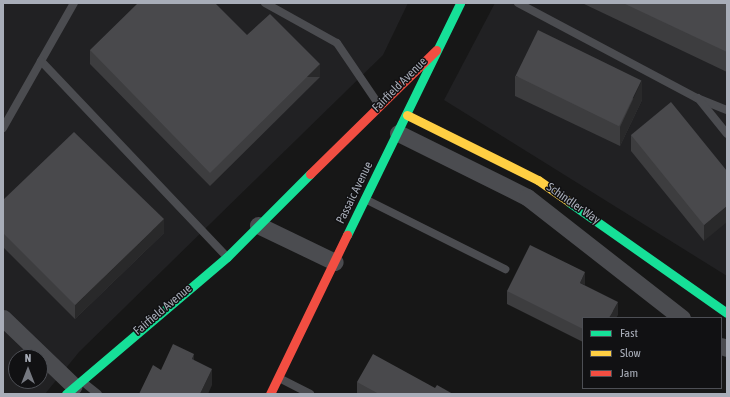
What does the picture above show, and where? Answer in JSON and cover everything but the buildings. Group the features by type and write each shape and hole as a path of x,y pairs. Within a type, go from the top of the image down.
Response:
{"street":[{"name":"Passaic Avenue","path":"270,394 336,262 460,3"},
{"name":"Fairfield Avenue","path":"74,387 227,256 440,46"},
{"name":"Schindler Way","path":"406,115 538,180 727,313"},
{"name":"Schindler Way","path":"398,133 527,197 681,317"},
{"path":"258,225 336,262"},
{"path":"3,318 74,387"}],"lane":[{"path":"3,128 74,3"},
{"path":"265,3 337,43 380,106"},
{"path":"518,3 697,98 727,110"},
{"path":"41,61 227,256"},
{"path":"697,98 727,134"},
{"path":"365,199 505,269"},
{"path":"278,377 310,394"},
{"path":"74,387 98,394"}],"shaded area":[{"path":"3,3 408,3 383,55 79,352 45,394 3,394"},
{"path":"495,3 727,3 727,276 444,100"}],"traffic: fast":[{"path":"347,235 460,3"},
{"path":"66,394 227,257 310,174"},
{"path":"569,202 727,313"}],"traffic: slow":[{"path":"407,115 538,180 569,202"}],"traffic: jam":[{"path":"310,174 436,50"},
{"path":"270,394 347,235"}]}
